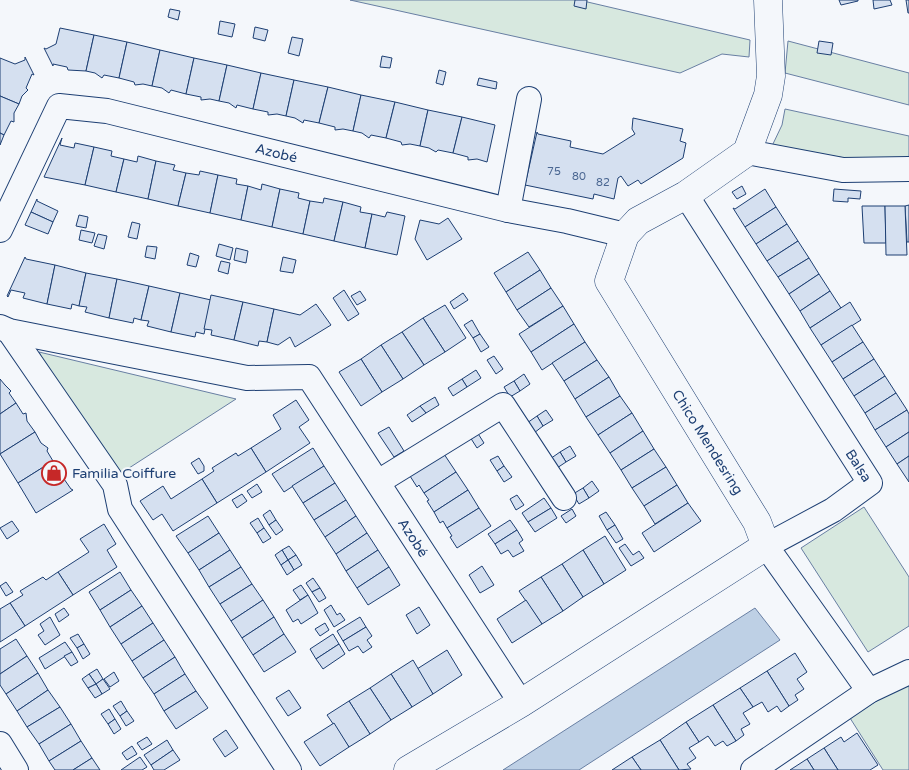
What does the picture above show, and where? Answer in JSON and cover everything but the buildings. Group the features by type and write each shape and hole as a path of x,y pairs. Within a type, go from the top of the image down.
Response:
{"street":[{"path":"768,0 771,76 768,96 747,152 843,170 909,169"},
{"path":"508,210 529,99"},
{"name":"Azobé","path":"0,230 60,106 107,111 508,210 625,235"},
{"name":"Chico Mendesring","path":"747,152 686,194 638,221 625,235 610,281 757,522 766,546"},
{"name":"Balsa","path":"686,194 870,483 833,510 766,546"},
{"name":"Azobé","path":"4,329 247,378 310,377 521,703"},
{"name":"Azobé","path":"4,329 115,485 120,509 289,770"},
{"path":"378,482 502,405 564,498"},
{"path":"408,770 521,703 766,546 869,691"},
{"path":"753,770 869,691 909,672"},
{"path":"0,744 16,770"}],"shaded area":[{"path":"350,0 579,0 750,40 749,57 722,54 680,73"},
{"path":"788,41 909,73 909,105 785,73"},
{"path":"785,109 909,136 909,158 845,158 772,146 782,125"},
{"path":"39,352 236,399 112,479 54,383"},
{"path":"864,507 909,577 909,626 868,652 801,548"},
{"path":"909,680 909,770 883,770 850,718"}],"water":[{"path":"755,608 780,640 579,770 503,770"}],"place":[{"name":"Familia Coiffure","path":"54,473"}]}
